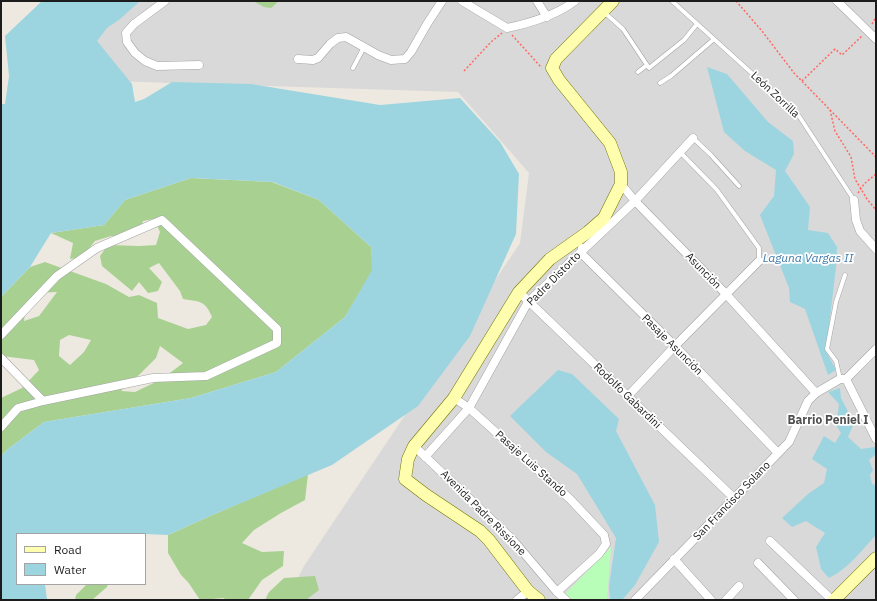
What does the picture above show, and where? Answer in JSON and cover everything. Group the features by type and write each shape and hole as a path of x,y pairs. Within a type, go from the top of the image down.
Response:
{"street":[{"path":"165,1 134,24 126,33 127,42 145,61 157,66 199,65"},
{"path":"298,59 313,60 318,58 330,44 338,38 346,37 378,55 391,60 405,59 411,52 442,1"},
{"path":"462,1 508,28 547,17 567,7 575,1"},
{"path":"537,1 547,17"},
{"path":"613,1 554,63 559,80 610,143 621,172 621,184"},
{"path":"837,1 876,39"},
{"name":"Padre Distorto","path":"425,457 469,408 528,302 635,201 693,138"},
{"name":"Asunción","path":"621,184 635,201 726,294 816,393"},
{"name":"Padre Distorto","path":"408,459 414,446 454,398 519,292 550,259 588,232 604,218 621,184"},
{"name":"León Zorrilla","path":"854,200 856,220 860,231 876,248"},
{"path":"1,335 56,276 97,248 162,220 277,329 277,343 206,376 153,378 43,401 18,408 1,427"},
{"path":"581,253 588,232"},
{"name":"Pasaje Asunción","path":"581,253 675,346 778,453"},
{"path":"628,396 759,261"},
{"name":"Rodolfo Gabardini","path":"519,292 735,499"},
{"path":"816,393 843,379 876,349"},
{"path":"1,358 43,401"},
{"path":"843,379 876,439"},
{"name":"San Francisco Solano","path":"635,600 789,442 808,401 816,393"},
{"name":"Pasaje Luis Stando","path":"454,398 469,408 570,499 604,535 606,544 600,554 557,592"},
{"name":"Avenida Padre Rissione","path":"414,446 512,539 557,592 566,600"},
{"name":"Avenida Padre Rissione","path":"408,459 405,479 480,531 489,540 528,591 539,600"},
{"path":"770,541 833,600 876,558"},
{"path":"674,559 711,600"},
{"path":"758,563 794,600"},
{"path":"726,600 739,586"},
{"path":"517,600 528,591"}],"lane":[{"name":"León Zorrilla","path":"672,1 713,40 799,116 854,200"},
{"path":"603,11 623,29 649,68 684,40 696,24"},
{"path":"660,83 671,76 713,40"},
{"path":"353,68 364,47"},
{"path":"638,72 647,65"},
{"path":"693,138 711,155 738,186"},
{"path":"680,152 717,190 759,248 759,261"},
{"path":"843,379 836,361 828,349 836,302 845,275"}],"path":[{"path":"736,1 802,81 830,108 876,157"},
{"path":"802,81 835,49 842,55 867,30 876,17"},
{"path":"464,71 491,42 508,28 516,41 541,67 554,63"},
{"path":"830,108 835,131 851,157 855,179 876,210"},
{"path":"854,200 860,188 876,174"}],"shaded area":[{"path":"137,1 876,1 876,600 287,600 304,566 520,243 529,173 458,92 108,81 87,42"}],"green space":[{"path":"253,1 279,1 271,8 264,7"},
{"path":"191,178 272,182 319,200 371,247 373,270 345,317 276,372 191,398 44,422 1,456 1,398 22,388 39,370 34,360 1,356 1,297 30,267 45,262 106,284 129,297 139,295 157,303 158,318 188,329 206,325 212,317 207,307 201,303 183,299 180,291 159,263 149,268 162,282 158,291 148,293 139,282 132,291 102,266 100,256 108,245 156,245 160,232 154,219 143,221 140,234 130,238 111,236 95,241 82,257 70,259 73,243 51,233 104,225 125,200","holes":["57,292 39,316 24,321 26,307 38,293","69,335 91,340 84,352 70,365 59,356 60,340","160,346 183,363 162,379 135,392 121,391 156,358"]},
{"path":"308,474 305,500 254,530 242,543 262,552 284,551 283,566 262,580 248,600 225,600 224,598 200,600 188,582 181,575 168,553 168,535"},
{"path":"611,547 607,600 573,600 565,594"},
{"path":"315,576 319,590 306,600 265,600 269,592 284,578"},
{"path":"86,585 108,585 92,600 75,600 76,595"}],"water":[{"path":"42,1 140,1 120,19 107,28 97,41 132,84 135,102 144,99 172,82 251,84 380,105 460,98 500,142 519,174 516,234 470,336 418,406 332,465 168,535 146,533 16,533 16,585 45,585 47,600 1,600 1,456 44,422 191,398 276,372 345,317 372,270 371,247 319,200 273,182 191,178 125,200 104,225 51,233 30,267 1,297 1,104 5,104 9,76 5,36"},
{"name":"Laguna Vargas II","path":"707,67 727,74 768,122 793,141 794,154 785,171 810,207 808,230 828,233 837,247 826,351 836,370 828,375 805,309 790,302 789,288 760,215 774,196 776,170 745,151 724,132"},
{"path":"558,370 572,374 619,419 616,431 655,505 659,542 635,585 622,600 610,600 609,586 616,538 577,474 546,452 510,416"},
{"path":"840,388 841,398 854,423 848,437 861,449 875,447 876,454 869,460 873,470 870,475 872,484 876,485 876,535 849,564 829,578 821,569 816,547 825,533 806,521 792,527 782,518 808,494 824,483 827,469 812,459 824,436 835,443 841,433 836,425 839,404 828,392"}],"district":[{"name":"Barrio Peniel I","path":"828,421"}]}
